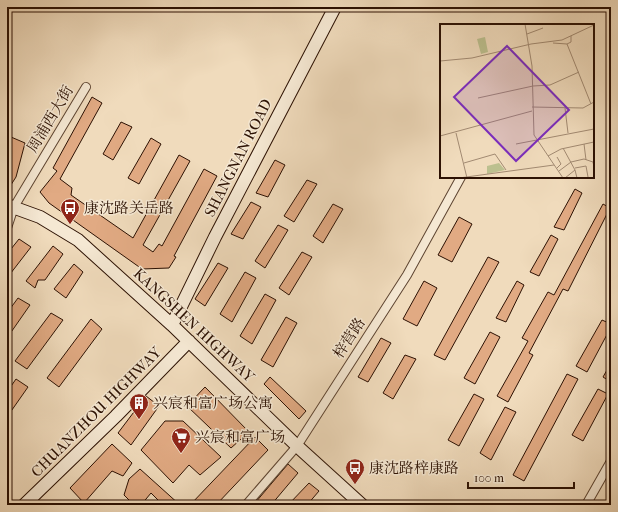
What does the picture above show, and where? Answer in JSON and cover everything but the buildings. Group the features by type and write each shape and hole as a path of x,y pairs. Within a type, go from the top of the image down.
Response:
{"street":[{"name":"SHANGNAN ROAD","path":"172,325 208,250 335,7"},
{"name":"周浦西大街","path":"7,228 11,206 86,87"},
{"name":"梓营路","path":"246,505 297,446 407,275 460,178"},
{"name":"KANGSHEN HIGHWAY","path":"11,206 40,217 78,240 172,325 297,446 362,505"},
{"name":"CHUANZHOU HIGHWAY","path":"24,505 116,416 189,341"},
{"path":"586,505 611,461"}],"place":[{"name":"康沈路关岳路","path":"70,225"},
{"name":"兴宸和富广场公寓","path":"139,420"},
{"name":"兴宸和富广场","path":"181,454"},
{"name":"康沈路梓康路","path":"355,485"}]}
